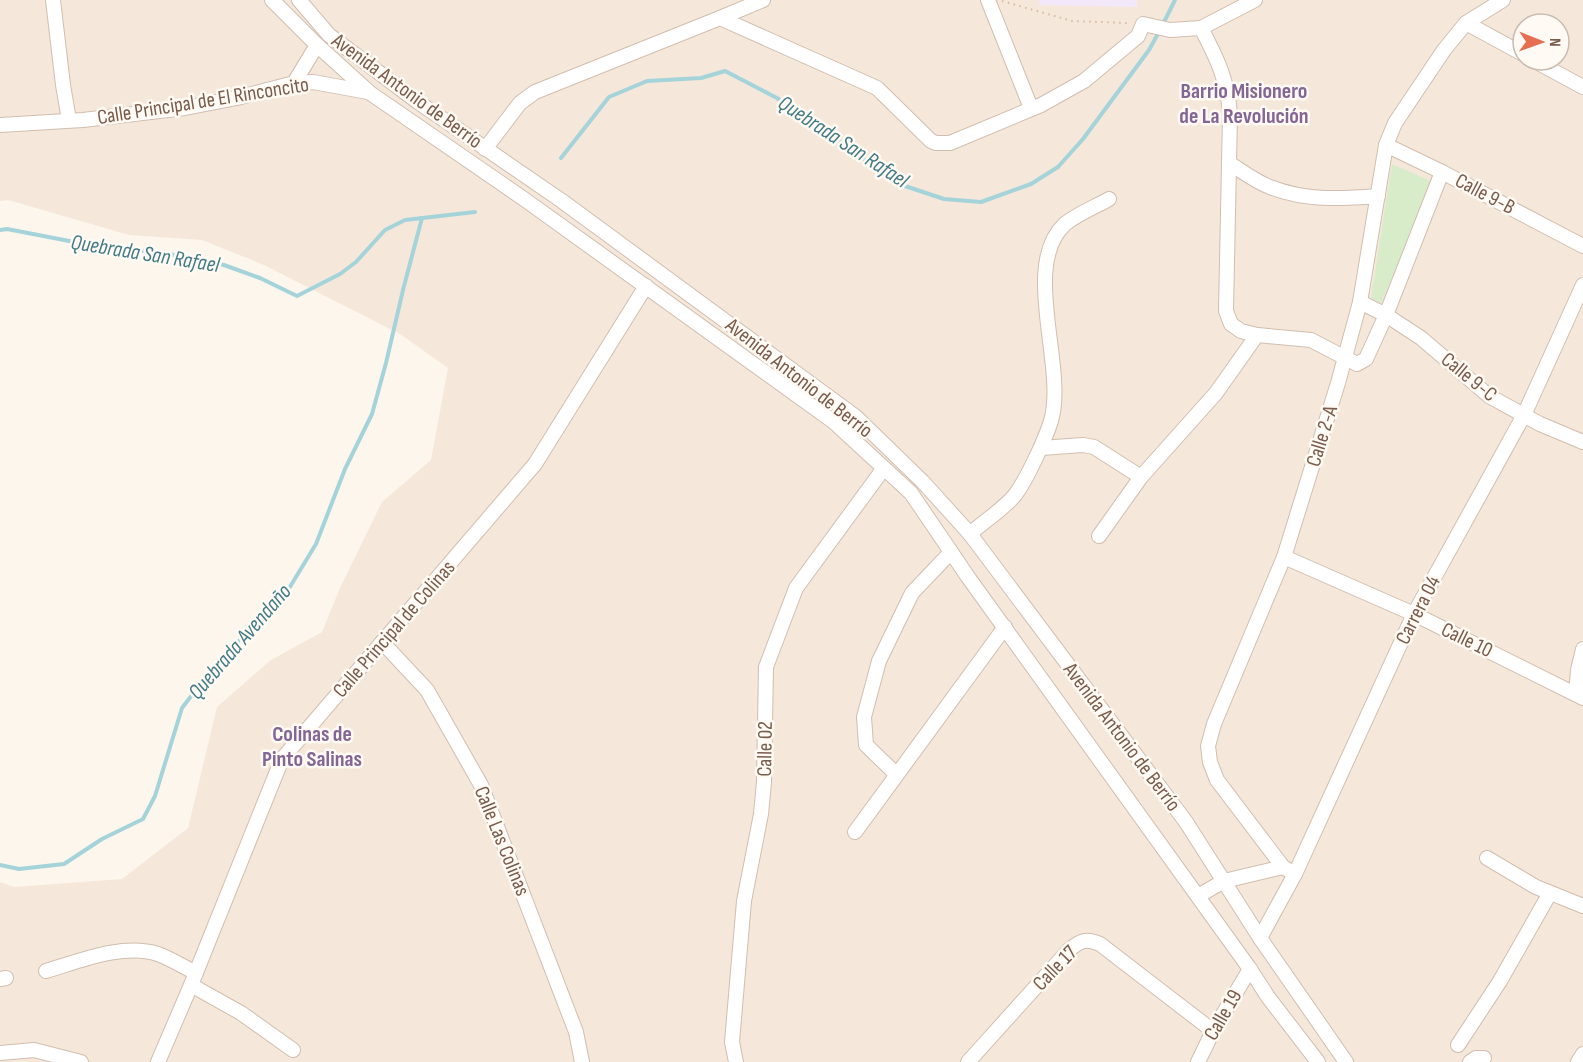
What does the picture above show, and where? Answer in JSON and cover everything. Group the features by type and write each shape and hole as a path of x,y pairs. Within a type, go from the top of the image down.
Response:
{"street":[{"path":"53,0 69,120"},
{"name":"Avenida Antonio de Berrío","path":"272,0 370,93 646,286 834,422 911,493 1268,997 1318,1062"},
{"name":"Avenida Antonio de Berrío","path":"299,0 329,35 418,102 562,201 856,417 922,482 970,534 1186,822 1260,938 1346,1062"},
{"path":"485,149 520,103 535,92 763,0"},
{"path":"988,0 1031,108"},
{"path":"720,18 878,88 931,141 950,143 1041,105 1084,81 1148,25 1170,30 1202,28 1255,0"},
{"name":"Calle 2-A","path":"1289,871 1217,780 1210,762 1208,746 1214,724 1284,557 1345,357 1360,302 1386,145 1395,123 1444,50 1466,23 1503,0"},
{"path":"1466,23 1511,47"},
{"path":"1202,28 1218,60 1229,92 1226,312 1231,324 1240,331 1257,335 1311,340 1357,364 1366,359 1386,315 1442,172"},
{"path":"294,82 317,45"},
{"path":"1555,72 1583,87"},
{"name":"Calle Principal de El Rinconcito","path":"0,125 157,112 208,105 294,82 314,82 370,93"},
{"name":"Calle 9-B","path":"1386,145 1583,246"},
{"path":"1229,163 1268,187 1303,198 1377,196"},
{"path":"970,534 1015,496 1041,448 1052,419 1056,390 1045,292 1048,256 1055,239 1065,225 1109,199"},
{"name":"Carrera 04","path":"1260,938 1289,871 1414,614 1524,415 1583,285"},
{"name":"Calle Principal de Colinas","path":"158,1062 194,979 282,759 535,464 646,286"},
{"name":"Calle 9-C","path":"1360,302 1386,315 1421,338 1490,396 1540,424 1583,442"},
{"path":"1099,536 1141,477 1216,393 1257,335"},
{"path":"1041,448 1083,445 1094,447 1141,477"},
{"name":"Calle 02","path":"736,1062 732,1042 744,901 761,814 764,782 766,667 796,588 884,468"},
{"path":"896,774 866,745 864,717 879,661 912,592 951,552"},
{"name":"Calle 10","path":"1284,557 1414,614 1580,696"},
{"path":"855,832 1005,627"},
{"name":"Calle Las Colinas","path":"382,642 427,690 481,785 576,1032 582,1062"},
{"path":"1580,696 1578,670 1583,649"},
{"path":"1487,858 1550,893 1583,906"},
{"path":"1198,896 1224,881 1289,871"},
{"path":"1458,1045 1500,981 1550,893"},
{"name":"Calle 17","path":"968,1062 1070,950 1080,941 1090,939 1100,944 1213,1031"},
{"path":"46,970 122,951 141,951 159,955 293,1050"},
{"name":"Calle 19","path":"1198,1062 1213,1031 1250,969"},
{"path":"0,1053 34,1050 81,1062"},
{"path":"1578,1062 1583,1054"}],"path":[{"path":"1000,0 1072,21 1148,25"}],"shaded area":[{"path":"0,0 1583,0 1583,1062 0,1062 0,882 14,887 122,879 188,828 217,707 271,660 322,632 340,588 382,502 431,460 448,368 400,334 264,265 202,240 129,235 8,200 0,201"},
{"path":"1039,0 1137,0 1137,7 1039,5"}],"green space":[{"path":"1392,164 1433,182 1381,303 1371,298"}],"waterway":[{"name":"Quebrada San Rafael","path":"1162,26 1175,0"},
{"name":"Quebrada San Rafael","path":"561,158 609,97 647,81 701,78 725,71 777,98 899,184 944,199 981,202 1031,184 1058,167 1083,139 1149,50 1159,32"},
{"name":"Quebrada San Rafael","path":"0,230 7,229 90,245 164,253 224,265 260,278 297,296 340,274 356,262 385,230 405,220 475,212"},
{"name":"Quebrada Avendaño","path":"0,865 19,869 64,864 102,839 143,819 155,796 182,708 218,661 282,600 316,544 345,469 372,414 422,218"}],"district":[{"name":"Barrio Misionero de La Revolución","path":"1244,104"},
{"name":"Colinas de Pinto Salinas","path":"312,746"}]}
